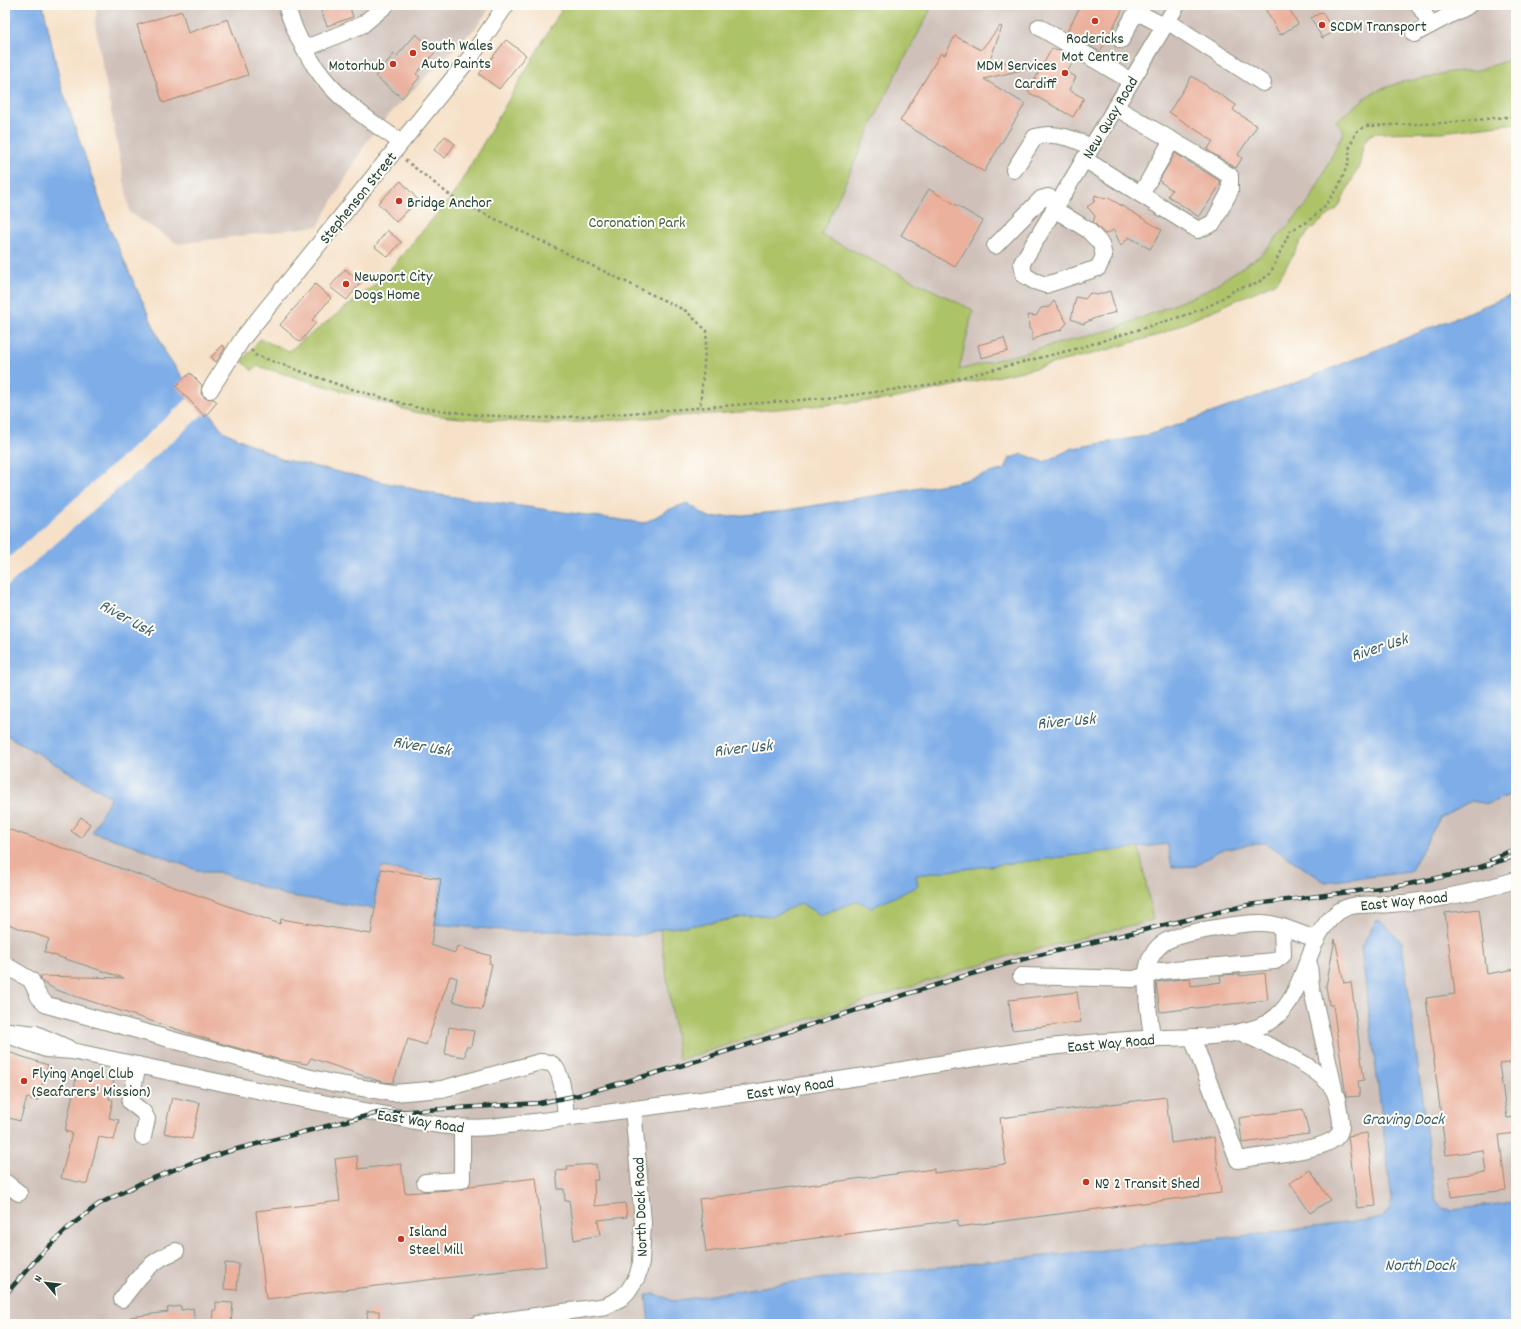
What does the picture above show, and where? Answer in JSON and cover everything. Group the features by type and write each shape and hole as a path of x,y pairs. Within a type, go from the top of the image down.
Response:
{"street":[{"path":"286,5 293,28 318,73 341,98 397,146"},
{"path":"304,49 362,25 386,5"},
{"name":"Stephenson Street","path":"210,390 243,338 472,55 506,5"},
{"name":"New Quay Road","path":"1056,205 1088,230 1101,244 1104,256 1098,268 1046,285 1034,281 1024,275 1022,263 1056,205 1087,153 1131,81 1165,23 1177,5"},
{"path":"1420,5 1431,25"},
{"path":"1414,34 1469,5"},
{"path":"1121,40 1133,17 1141,14 1165,23 1263,83"},
{"path":"1039,27 1131,81"},
{"path":"1014,170 1035,137 1041,135 1076,139 1087,153 1141,194 1198,230 1213,223 1230,191 1230,176 1115,107"},
{"path":"1141,194 1172,140"},
{"path":"995,246 1041,199 1048,197 1056,205"},
{"name":"East Way Road","path":"5,1034 46,1049 72,1051 276,1095 462,1128 485,1127 853,1078 1049,1047 1152,1038 1192,1037 1240,1032 1261,1026 1284,1008 1303,976 1317,940 1334,915 1347,907 1355,905 1391,904 1433,898 1516,880"},
{"path":"1152,1038 1147,969 1155,950 1172,939 1201,931 1251,923 1270,923 1317,940"},
{"path":"1021,976 1134,979 1162,971 1276,961 1283,955 1282,927"},
{"path":"1192,1037 1238,1160 1314,1147 1330,1142 1341,1131 1342,1126 1310,986 1309,960"},
{"path":"5,965 31,980 39,997 47,1005 333,1083 393,1093 411,1093 442,1089 540,1062 552,1064 556,1067 561,1082 566,1117"},
{"path":"5,1030 36,1034 53,1040 72,1051"},
{"path":"1240,1032 1318,1073 1328,1081 1335,1092"},
{"path":"138,1065 130,1102 143,1112 147,1119 143,1137"},
{"name":"North Dock Road","path":"478,1324 606,1306 622,1298 633,1285 642,1263 643,1237 633,1108"},
{"path":"425,1182 462,1180 462,1128"},
{"path":"122,1299 146,1268 161,1257 176,1251"}],"path":[{"path":"243,338 255,355 345,387 415,407 477,415 540,418 838,397 935,384 1079,348 1189,314 1215,303 1236,289 1256,284 1270,274 1290,232 1309,221 1324,207 1339,186 1348,163 1350,146 1356,132 1366,126 1444,124 1516,116"},
{"path":"397,146 456,200 686,311 708,332 700,407"}],"shaded area":[{"path":"97,5 489,5 489,9 476,28 461,41 387,117 367,141 318,226 178,244 130,213 95,24"},
{"path":"933,5 1516,5 1516,66 1449,72 1428,78 1337,123 1344,131 1310,201 1263,254 1204,292 1117,328 959,370 821,235 888,90"},
{"path":"5,734 111,797 93,832 135,846 202,872 218,872 285,895 377,909 382,867 441,879 433,924 514,931 562,931 636,936 660,929 916,875 1168,844 1172,867 1196,866 1218,851 1252,844 1267,843 1282,853 1410,872 1440,818 1471,801 1488,804 1516,792 1516,1324 5,1324"}],"green space":[{"name":"Coronation Park","path":"564,5 933,5 888,90 821,235 973,310 959,370 1117,328 1204,292 1261,255 1310,201 1344,131 1336,121 1372,93 1401,82 1428,78 1449,72 1478,70 1516,58 1516,123 1442,132 1375,133 1370,135 1363,144 1360,164 1338,208 1311,229 1301,241 1277,282 1158,335 1032,369 892,399 743,412 548,424 448,417 414,412 257,366 252,371 242,361 260,339 289,351 380,281 453,195"},
{"path":"1139,847 1153,920 998,959 679,1060 660,929 710,923 756,915 774,916 801,903 820,914 858,901 916,875"}],"water":[{"name":"River Usk","path":"5,5 43,5 61,86 109,227 167,356 223,431 281,459 440,495 644,523 668,510 687,503 710,518 775,512 957,482 1005,469 1010,458 1023,454 1044,462 1073,448 1146,436 1298,382 1516,293 1516,792 1488,804 1471,801 1440,818 1410,872 1325,882 1266,843 1252,844 1218,851 1196,866 1172,867 1167,844 916,875 918,886 871,908 858,901 820,915 801,903 774,916 756,915 710,923 661,929 636,936 562,931 514,931 433,924 441,879 382,867 377,909 285,895 218,872 202,872 135,846 92,832 111,797 5,734"},
{"name":"North Dock","path":"1376,921 1381,921 1402,942 1435,1200 1442,1208 1453,1210 1514,1202 1516,1200 1516,1324 649,1324 646,1295 656,1294 673,1301 800,1281 1261,1234 1382,1218 1389,1210 1392,1200 1361,947"}],"pier":[{"path":"196,391 209,409 5,588 5,561"}],"building":[{"path":"319,5 349,5 353,17 327,26"},
{"path":"1081,5 1125,5 1100,52 1067,32"},
{"path":"1263,5 1287,5 1298,24 1280,35"},
{"path":"182,11 188,33 228,19 248,75 163,103 137,25"},
{"path":"1322,12 1334,32 1322,38 1311,18"},
{"path":"1000,26 1002,27 990,60 1003,60 1006,63 1030,64 1030,68 984,79 1025,104 984,172 900,121 941,53 945,55 955,36 981,50"},
{"path":"416,34 436,51 416,74 420,77 402,98 375,76 394,54 397,56"},
{"path":"506,40 526,55 499,89 479,74"},
{"path":"1052,48 1057,51 1058,49 1075,59 1067,72 1076,77 1069,90 1084,98 1073,117 1028,92"},
{"path":"1192,76 1236,105 1233,110 1257,126 1238,155 1242,158 1236,168 1207,150 1213,141 1169,112"},
{"path":"445,136 455,144 445,158 434,150"},
{"path":"1175,153 1220,181 1220,185 1199,217 1168,196 1172,190 1159,181"},
{"name":"Bridge Anchor","path":"401,181 418,200 396,222 378,203"},
{"path":"929,189 983,221 955,267 901,235"},
{"path":"1095,195 1105,199 1107,197 1162,230 1150,249 1129,237 1121,246 1114,230 1105,234 1093,222 1095,216 1087,207 1094,202"},
{"path":"387,230 401,242 388,257 375,247"},
{"name":"Newport City Dogs Home","path":"345,269 361,282 347,300 330,287"},
{"path":"315,284 331,298 312,320 316,323 300,342 280,325"},
{"path":"1110,291 1116,312 1095,318 1083,324 1071,319 1076,297 1085,299 1090,293 1097,295"},
{"path":"1054,301 1067,323 1061,330 1041,335 1032,341 1032,332 1029,328 1028,315 1036,316 1041,308 1049,307"},
{"path":"1004,338 1008,351 981,358 978,345"},
{"path":"223,345 225,348 216,362 211,357"},
{"path":"190,373 202,385 201,394 205,398 214,399 217,402 205,417 176,386"},
{"path":"81,817 90,824 81,838 71,831"},
{"path":"5,828 280,924 281,919 371,934 381,869 441,879 431,945 455,953 457,946 491,956 489,963 492,964 482,1010 453,1001 457,978 450,976 426,1045 408,1039 393,1083 382,1082 311,1058 307,1064 277,1059 216,1042 56,990 42,982 40,976 124,978 44,952 49,939 5,923"},
{"path":"1479,909 1487,974 1516,969 1516,1062 1499,1064 1507,1118 1516,1117 1516,1133 1499,1135 1506,1190 1451,1197 1449,1177 1486,1172 1483,1150 1446,1155 1426,998 1455,994 1445,913"},
{"path":"1335,939 1344,983 1351,982 1364,1080 1358,1081 1360,1096 1346,1097 1333,1005 1329,1005 1326,986"},
{"path":"1265,973 1268,1000 1160,1012 1156,982 1190,978 1191,986 1221,982 1220,975 1240,974 1240,976"},
{"path":"1077,992 1081,1022 1012,1030 1009,1000"},
{"path":"449,1027 474,1031 471,1047 466,1047 465,1057 445,1054"},
{"name":"Flying Angel Club (Seafarers' Mission)","path":"8,1052 48,1065 37,1101 27,1098 20,1121 5,1117 5,1063"},
{"path":"77,1074 101,1080 102,1077 114,1080 109,1099 113,1100 109,1118 119,1120 114,1140 99,1137 87,1184 61,1178 72,1133 65,1131"},
{"path":"172,1097 200,1103 192,1139 164,1133"},
{"path":"1166,1097 1171,1143 1214,1137 1221,1193 958,1227 958,1220 706,1252 699,1199 934,1169 934,1173 1006,1164 1000,1118"},
{"path":"1303,1109 1309,1134 1242,1143 1239,1118"},
{"path":"1367,1133 1376,1206 1357,1208 1348,1136"},
{"name":"Island Steel Mill","path":"357,1156 358,1169 401,1164 405,1193 463,1189 469,1186 536,1178 546,1266 266,1299 256,1211 340,1201 335,1159"},
{"path":"596,1164 598,1180 594,1180 595,1206 625,1203 627,1217 598,1220 600,1235 574,1240 569,1200 565,1201 564,1189 558,1189 556,1171 568,1170 567,1166"},
{"path":"1310,1170 1330,1200 1310,1213 1290,1183"},
{"path":"225,1263 239,1264 237,1290 224,1289"},
{"path":"216,1302 233,1303 231,1324 212,1324 213,1310 216,1310"},
{"path":"181,1306 181,1310 193,1308 195,1324 130,1324 130,1317 168,1312 167,1308"},
{"path":"367,1311 379,1311 379,1322 368,1323"}],"railway":[{"path":"1491,860 1516,848"},
{"path":"5,1295 40,1255 69,1227 99,1204 141,1183 191,1163 233,1150 378,1113 539,1103 579,1095 680,1066 961,977 1031,957 1248,905 1404,885 1461,873 1516,856"}],"place":[{"name":"Rodericks Mot Centre","path":"1095,21"},
{"name":"SCDM Transport","path":"1322,25"},
{"name":"South Wales Auto Paints","path":"413,53"},
{"name":"Motorhub","path":"393,64"},
{"name":"MDM Services Cardiff","path":"1065,73"},
{"name":"Bridge Anchor","path":"399,201"},
{"name":"Newport City Dogs Home","path":"346,284"},
{"name":"Flying Angel Club (Seafarers' Mission)","path":"24,1081"},
{"name":"№ 2 Transit Shed","path":"1086,1182"},
{"name":"Island Steel Mill","path":"401,1239"}],"water label":[{"name":"Graving Dock","path":"1403,1118"}]}
